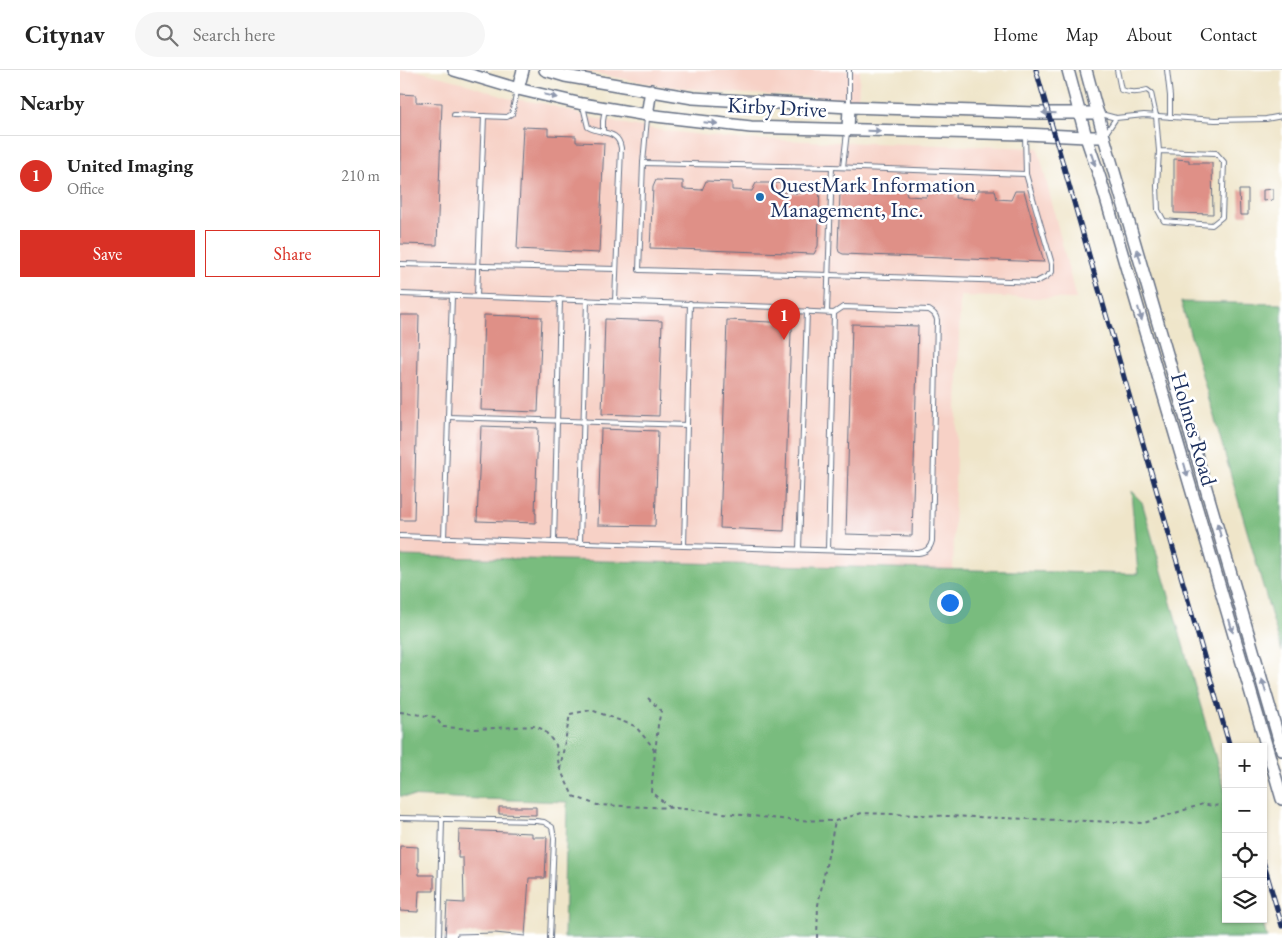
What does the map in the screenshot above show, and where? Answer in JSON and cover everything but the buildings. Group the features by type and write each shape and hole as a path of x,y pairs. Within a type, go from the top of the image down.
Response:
{"main road":[{"name":"Kirby Drive","path":"454,70 518,89 582,104 647,116 751,127 1104,137"},
{"path":"518,89 522,70"},
{"name":"Kirby Drive","path":"545,70 565,76 693,98 849,107 1098,113"},
{"name":"Holmes Road","path":"1068,70 1078,112 1103,188 1282,799"},
{"name":"Holmes Road","path":"1086,70 1282,750"},
{"path":"647,116 651,90"},
{"path":"848,130 849,107"}],"lane":[{"path":"849,107 850,70"},
{"path":"1117,70 1121,90 1137,93 1147,90 1151,93 1156,116 1159,151 1158,210 1164,221 1212,225 1222,218 1224,162 1216,153 1159,151"},
{"path":"1167,70 1170,117"},
{"path":"454,115 507,117 512,114 518,89"},
{"path":"582,104 588,127 594,131 614,135 620,141 615,301"},
{"path":"603,132 602,121 605,108"},
{"path":"1098,113 1116,118 1144,115 1215,120 1266,119 1282,116"},
{"path":"477,296 484,116"},
{"path":"647,116 643,163 639,270 1036,282 1052,272 1052,264 1026,174 1025,134"},
{"path":"1104,137 1116,118"},
{"path":"843,168 848,130"},
{"path":"643,163 1026,174"},
{"path":"827,312 832,167"},
{"path":"400,264 616,269"},
{"path":"400,294 777,307 793,311 834,313 843,307 930,310 936,316 932,541 928,550 924,552 400,536"},
{"path":"444,538 452,296"},
{"path":"554,542 560,299"},
{"path":"580,542 587,300"},
{"path":"684,546 690,304"},
{"path":"799,549 807,311"},
{"path":"828,550 834,313"},
{"path":"448,417 687,425"},
{"path":"400,818 536,821 544,822 552,827 554,838 550,938"},
{"path":"439,938 442,819"}],"path":[{"path":"648,698 661,711 651,792 671,808"},
{"path":"560,769 570,714 591,710 635,726 652,746 655,753"},
{"path":"400,712 435,717 443,726 475,729 535,726 544,730 556,744 560,769 573,796 597,805 671,808 790,820 835,821 862,814 870,814 1144,823 1203,804 1222,805"},
{"path":"817,938 818,905 835,821"}],"shaded area":[{"path":"400,70 415,70 461,82 507,98 547,104 592,118 659,130 737,139 1038,148 1076,299 960,296 953,570 400,556"},
{"path":"576,70 860,70 858,99 745,94 662,86"}],"green space":[{"path":"1181,302 1282,304 1282,652"},
{"path":"1131,491 1142,502 1222,780 1222,923 1263,923 1267,938 564,938 567,802 400,796 400,556 1138,574"}],"railway":[{"path":"1036,70 1229,743"},
{"path":"1267,875 1282,926"}],"place":[{"name":"QuestMark Information Management, Inc.","path":"760,197"},
{"name":"United Imaging","path":"784,340"}]}
